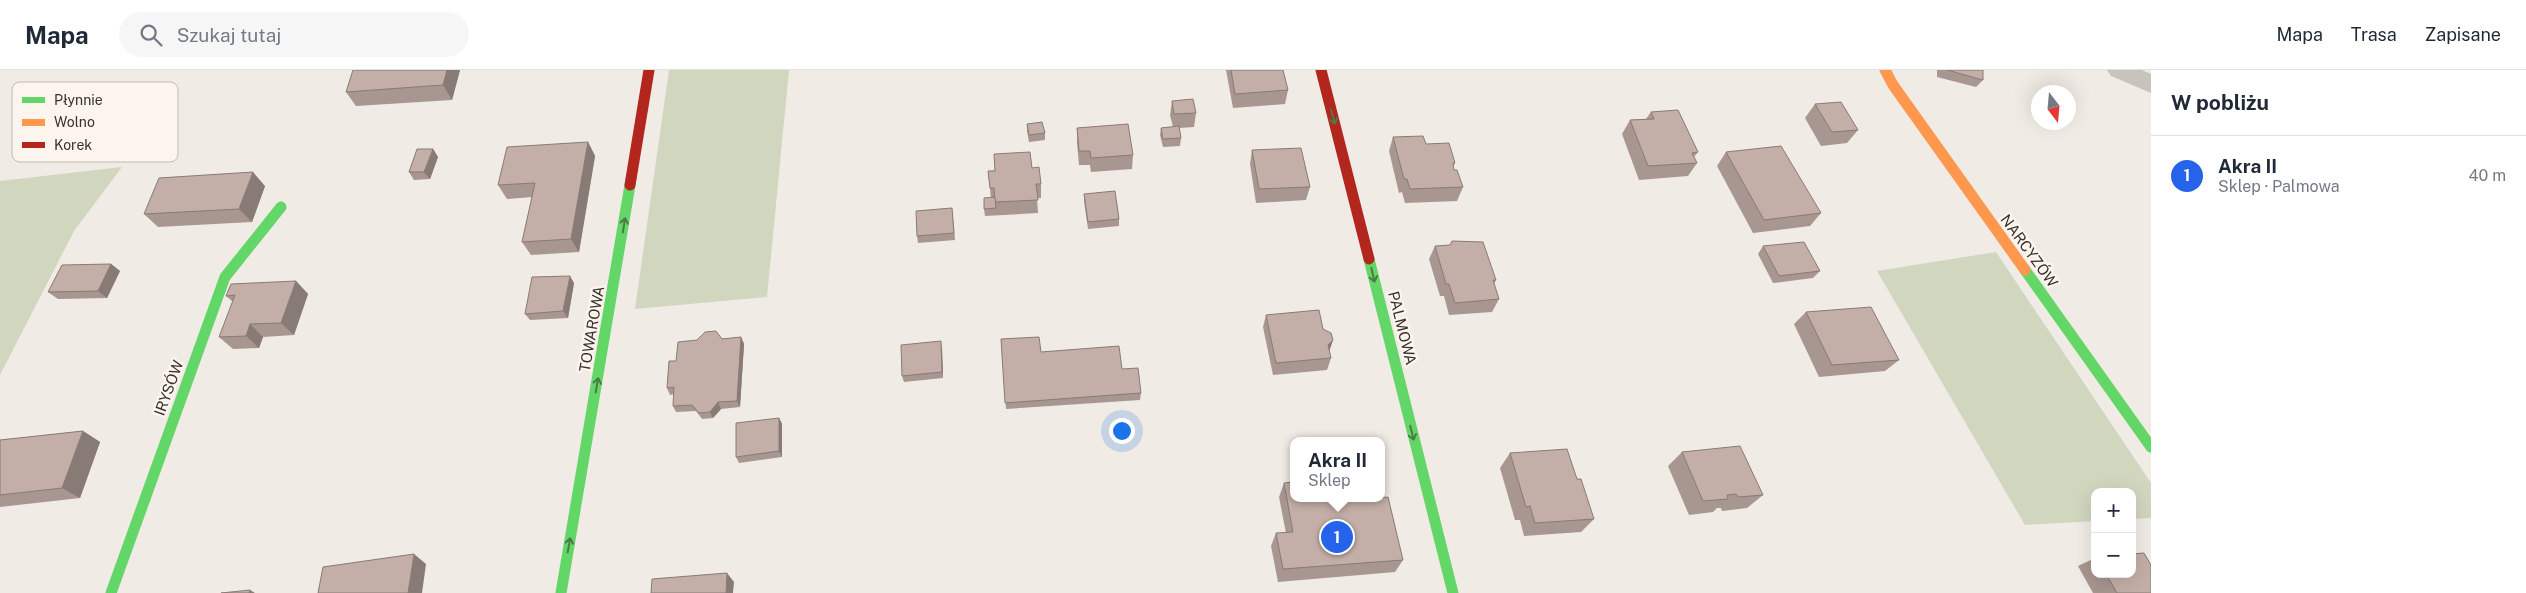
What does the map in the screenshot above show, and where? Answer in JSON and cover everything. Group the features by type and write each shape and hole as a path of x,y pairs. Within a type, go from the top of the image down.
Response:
{"street":[{"name":"TOWAROWA","path":"561,593 607,332 649,70"},
{"name":"PALMOWA","path":"1321,70 1453,593"},
{"name":"NARCYZÓW","path":"1885,70 1899,93 2151,447"},
{"path":"2119,70 2151,84"},
{"name":"IRYSÓW","path":"111,593 225,277 281,207"}],"green space":[{"path":"669,70 789,70 767,297 635,309"},
{"path":"122,167 74,231 0,375 0,181"},
{"path":"1996,252 2151,483 2151,518 2136,519 2136,488 2091,488 2091,521 2025,525 1877,271"}],"building":[{"path":"353,70 447,70 443,85 346,92"},
{"path":"1231,70 1283,70 1288,90 1235,94"},
{"path":"1947,70 1983,70 1983,80"},
{"path":"1193,99 1196,113 1174,114 1172,101"},
{"path":"1841,102 1858,130 1832,132 1815,104"},
{"path":"1678,110 1698,152 1692,153 1697,163 1648,166 1630,120 1654,119 1651,112"},
{"path":"1042,122 1045,133 1029,135 1027,124"},
{"path":"1128,124 1133,155 1091,158 1090,151 1079,151 1077,128"},
{"path":"1179,126 1181,138 1163,139 1161,128"},
{"path":"1423,136 1426,144 1449,143 1455,163 1453,163 1454,170 1457,170 1463,187 1410,189 1407,179 1404,179 1393,137"},
{"path":"588,142 571,239 522,242 535,183 498,185 507,147"},
{"path":"1781,146 1821,213 1764,220 1726,152"},
{"path":"1301,148 1310,187 1259,189 1252,150"},
{"path":"417,149 433,149 424,172 409,172"},
{"path":"1030,152 1032,168 1039,167 1041,184 1036,184 1038,200 995,202 994,188 990,188 988,171 995,171 994,154"},
{"path":"253,172 239,209 144,214 159,178"},
{"path":"1115,191 1119,219 1088,222 1084,194"},
{"path":"995,197 996,208 984,209 984,198"},
{"path":"952,208 954,233 917,236 916,211"},
{"path":"1452,241 1483,242 1496,280 1493,280 1499,299 1455,303 1449,284 1446,284 1435,246 1450,245"},
{"path":"1804,242 1820,271 1779,276 1763,246"},
{"path":"111,264 98,291 48,292 62,265"},
{"path":"570,276 563,311 525,314 532,277"},
{"path":"296,281 281,323 250,324 246,336 219,337 235,295 226,296 231,284"},
{"path":"1871,307 1899,360 1832,365 1806,312"},
{"path":"1319,310 1323,329 1331,333 1333,340 1328,345 1331,358 1276,363 1266,315"},
{"path":"716,331 722,339 741,337 737,401 718,402 710,412 699,413 692,405 673,406 674,387 667,388 669,361 676,361 678,342 697,340 705,332"},
{"path":"1039,337 1041,352 1119,346 1122,369 1138,368 1141,393 1005,403 1001,339"},
{"path":"941,341 942,372 902,376 901,345"},
{"path":"779,418 779,451 736,457 736,423"},
{"path":"83,431 62,488 0,495 0,440"},
{"path":"1740,446 1763,495 1738,497 1736,494 1727,495 1728,499 1703,501 1682,452"},
{"path":"1567,449 1577,479 1581,479 1594,519 1535,523 1530,506 1526,507 1510,453"},
{"path":"1290,482 1290,502 1385,502 1385,497 1388,497 1403,560 1283,569 1276,533 1293,532 1284,483"},
{"path":"2144,553 2151,565 2151,593 2117,593 2108,578 2136,578 2136,554"},
{"path":"414,554 408,593 318,593 323,567"},
{"path":"727,573 726,593 651,593 652,579"},
{"path":"250,590 249,593 221,593"}],"traffic: fast":[{"path":"561,593 630,185"},
{"path":"111,593 225,277 281,207"},
{"path":"1369,259 1453,593"},
{"path":"2025,270 2151,447"}],"traffic: slow":[{"path":"1885,70 1893,85 2025,270"}],"traffic: jam":[{"path":"630,185 649,70"},
{"path":"1321,70 1369,259"}],"place":[{"name":"Akra II","path":"1337,537"}]}
